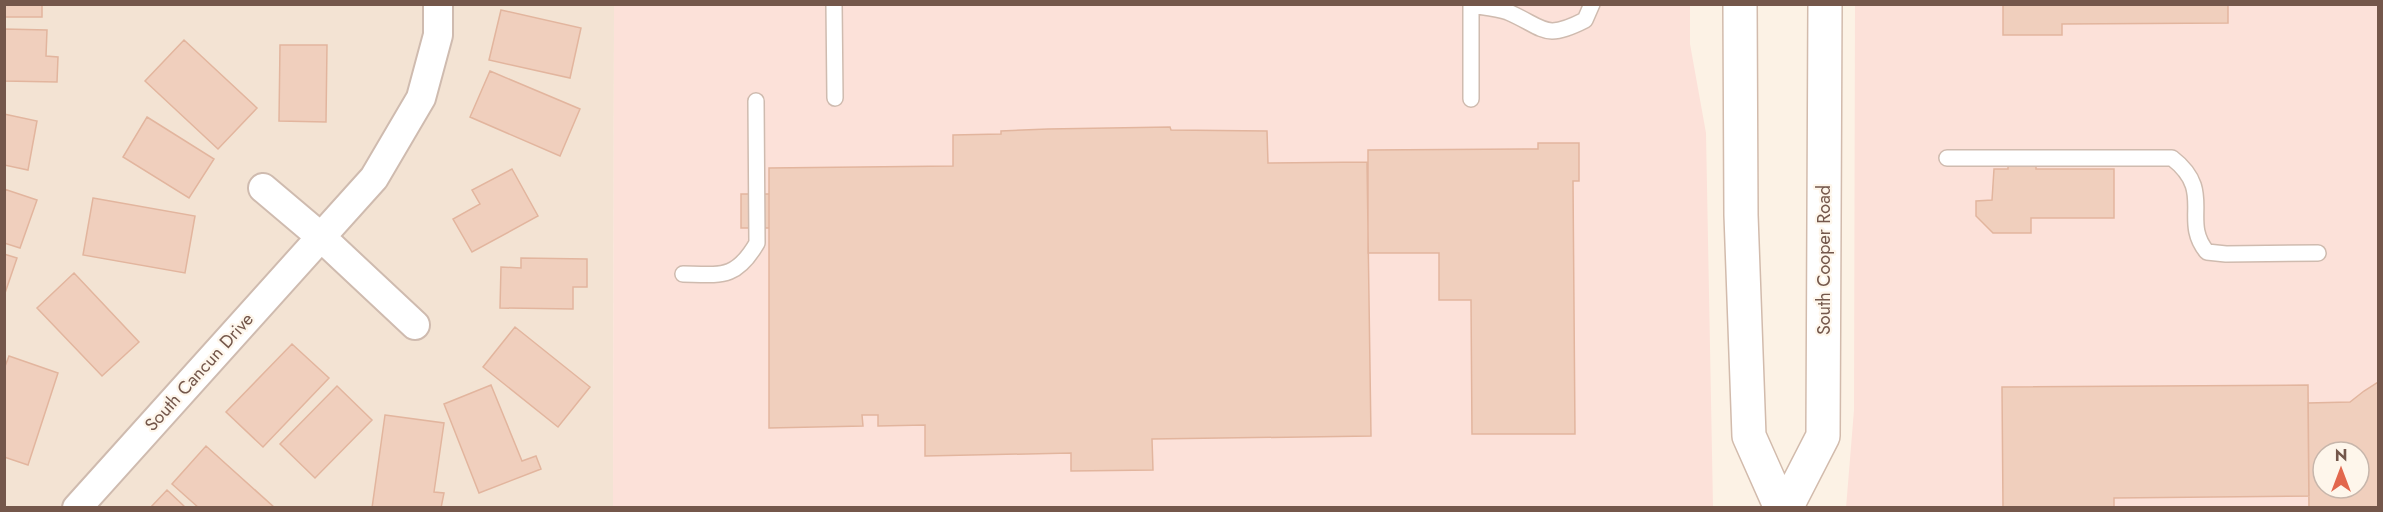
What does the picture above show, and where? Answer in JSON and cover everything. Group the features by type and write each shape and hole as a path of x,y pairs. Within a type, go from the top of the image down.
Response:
{"main road":[{"path":"1740,4 1741,215 1749,436 1781,507"},
{"name":"South Cooper Road","path":"1786,507 1823,436 1826,4"}],"street":[{"name":"South Cancun Drive","path":"77,507 374,178 421,98 438,35 438,4"},
{"path":"263,188 321,237 415,325"}],"lane":[{"path":"834,4 835,98"},
{"path":"1471,99 1473,5 1506,12 1537,29 1562,31 1585,20 1592,4"},
{"path":"683,274 712,275 733,272 748,259 757,243 756,101"},
{"path":"1947,158 2172,158 2191,175 2196,188 2196,231 2200,244 2207,252 2226,254 2318,253"}],"shaded area":[{"path":"4,5 614,5 613,507 5,507"},
{"path":"614,5 1690,5 1690,44 1706,133 1713,507 613,508"},
{"path":"1855,5 2378,5 2378,507 1846,508 1854,410"}],"building":[{"path":"4,4 42,4 42,17 4,17"},
{"path":"2003,4 2228,4 2228,23 2062,24 2062,35 2003,35"},
{"path":"501,10 581,28 570,78 489,60"},
{"path":"4,29 47,30 46,56 58,57 57,82 4,81"},
{"path":"184,40 257,108 218,149 145,81"},
{"path":"280,45 327,45 326,122 279,121"},
{"path":"490,71 580,109 560,156 470,117"},
{"path":"4,114 37,121 28,170 4,165"},
{"path":"147,117 214,159 189,198 123,157"},
{"path":"1170,127 1171,130 1267,131 1268,163 1367,162 1371,436 1152,439 1153,470 1071,471 1071,453 925,456 925,425 878,426 878,415 862,415 863,426 769,428 769,168 953,166 953,135 1001,134 1001,131 1048,129"},
{"path":"1538,143 1579,143 1579,181 1573,181 1575,434 1472,434 1471,300 1439,300 1439,253 1368,253 1368,150 1538,149"},
{"path":"2008,166 2036,166 2036,169 2114,169 2114,218 2031,218 2031,233 1993,233 1976,216 1976,201 1992,200 1994,169 2008,169"},
{"path":"512,169 538,216 472,252 453,219 480,204 472,190"},
{"path":"4,189 37,200 20,248 4,243"},
{"path":"741,194 769,194 769,228 741,228"},
{"path":"93,198 195,216 185,273 83,255"},
{"path":"4,254 17,258 4,296"},
{"path":"521,258 587,259 587,287 573,287 573,309 500,308 501,267 521,268"},
{"path":"74,273 139,342 102,376 37,308"},
{"path":"515,327 590,387 558,427 483,367"},
{"path":"292,344 329,378 263,447 226,412"},
{"path":"9,356 58,373 28,465 4,457 4,369"},
{"path":"2378,382 2378,508 2309,508 2308,403 2350,402"},
{"path":"491,385 522,461 536,456 541,469 479,493 444,404"},
{"path":"2308,385 2309,496 2114,498 2114,508 2003,508 2002,387"},
{"path":"337,386 372,420 315,478 280,444"},
{"path":"385,415 444,423 434,492 444,493 441,508 372,508"},
{"path":"206,446 275,508 199,508 172,484"},
{"path":"167,490 186,508 150,508"}]}
